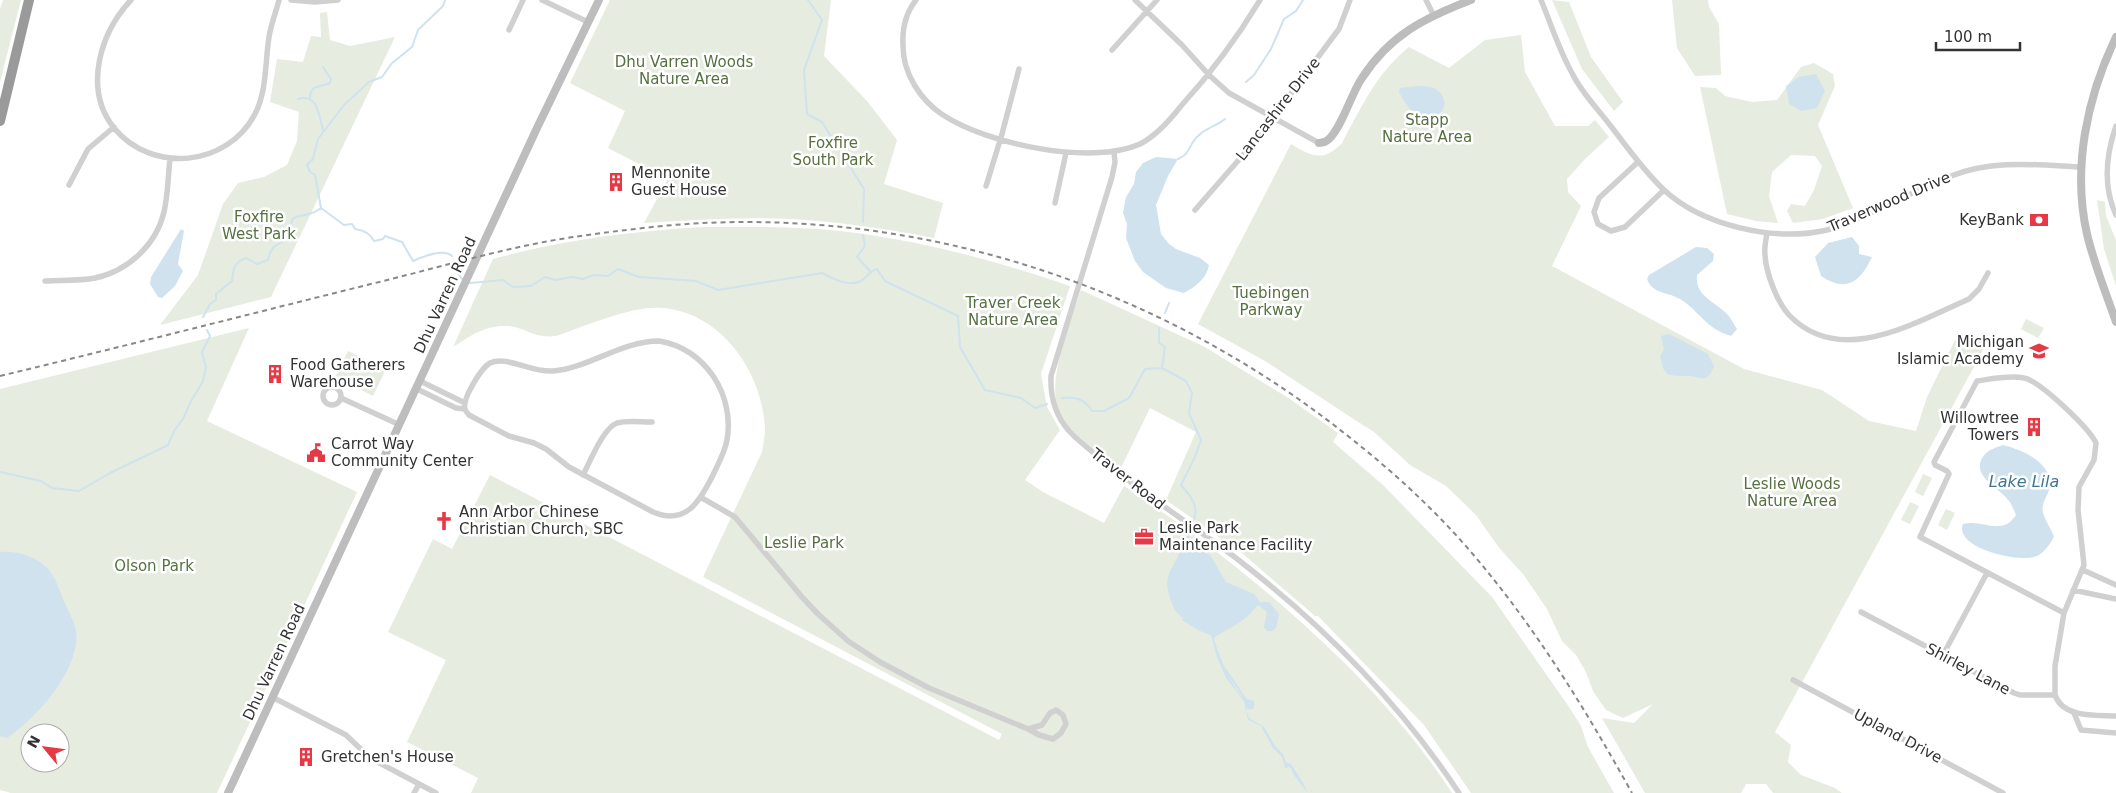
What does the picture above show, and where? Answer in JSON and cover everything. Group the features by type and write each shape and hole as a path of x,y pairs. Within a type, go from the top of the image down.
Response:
{"highway":[{"path":"0,121 29,0"}],"main road":[{"name":"Dhu Varren Road","path":"228,793 599,0"},
{"path":"1319,143 1325,142 1333,134 1361,79 1375,60 1396,38 1433,14 1471,0"},
{"path":"2116,37 2092,99 2084,138 2082,167 2082,190 2087,233 2116,322"}],"street":[{"path":"131,0 118,16 109,32 98,66 99,94 114,127 139,149 152,155 170,159 190,159 213,153 232,142 249,124 262,95 269,36 279,0"},
{"path":"291,0 315,2 338,0"},
{"path":"509,30 523,0"},
{"path":"542,0 551,2 588,22"},
{"path":"916,0 902,28 905,66 918,91 943,116 964,127 1000,140 1066,153 1114,152 1141,144 1152,136 1174,116 1209,75 1260,0"},
{"path":"1135,0 1229,93 1272,119 1319,143"},
{"path":"1112,50 1157,0"},
{"name":"Lancashire Drive","path":"1195,210 1272,119 1339,29 1350,0"},
{"path":"1426,0 1433,14"},
{"name":"Traverwood Drive","path":"1540,0 1572,74 1638,162 1664,190 1692,209 1728,225 1767,233 1791,234 1827,230 1870,214 1951,176 1978,167 2018,164 2082,167"},
{"path":"986,186 1019,69"},
{"path":"2116,126 2110,145 2107,175 2110,197 2116,215"},
{"path":"69,185 88,149 114,127"},
{"name":"Traver Road","path":"1114,152 1115,162 1112,177 1053,369 1051,388 1056,411 1070,433 1127,479 1263,580 1312,622 1393,704 1432,753 1459,793"},
{"path":"1055,203 1066,153"},
{"path":"45,281 86,279 106,275 122,268 141,253 154,237 162,218 170,159"},
{"path":"1638,162 1599,198 1594,212 1598,224 1611,231 1626,227 1664,190"},
{"path":"1767,233 1765,256 1773,287 1783,309 1798,324 1821,337 1842,341 1884,335 1968,299 1979,289 1988,273"},
{"path":"659,340 692,353 703,364 719,386 727,406 728,427 726,442 702,498 687,512 674,516 661,515 569,467 546,449 534,443 510,436 469,415 465,410 465,402 481,370 495,361 505,361 534,371 552,371 646,341 659,340"},
{"path":"2064,613 1920,537 1948,477 1948,472 1935,465 1934,462 1977,381 2023,378 2047,391 2089,432 2096,443 2096,454 2080,486 2078,499 2084,561 2083,570 2072,590 2064,613 2055,666 2055,694 2060,704 2074,713 2116,716"},
{"path":"418,385 465,402"},
{"path":"418,385 444,402 465,410"},
{"path":"444,402 448,395"},
{"path":"341,398 400,425"},
{"path":"583,475 611,427 618,423 652,422"},
{"path":"702,498 735,517 818,614 848,641 880,662 928,688 1028,729 1039,736 1053,739 1061,733 1066,724 1063,715 1056,710 1050,713 1042,725 1028,729"},
{"path":"2083,570 2116,585"},
{"path":"1943,656 1987,573"},
{"path":"2072,590 2116,599"},
{"name":"Shirley Lane","path":"1862,612 2017,694 2055,694"},
{"name":"Upland Drive","path":"1792,680 2002,793"},
{"path":"274,698 346,735 370,758 436,793"},
{"path":"2074,713 2081,730 2116,733"},
{"path":"414,793 419,784"},
{"path":"1986,793 1989,786"}],"green space":[{"path":"3,0 21,0 0,82 0,9"},
{"path":"610,0 831,0 824,56 867,101 897,140 884,184 943,203 934,238 854,225 785,219 724,219 644,223 668,179 608,148 625,111 570,83"},
{"path":"1552,0 1569,2 1591,57 1623,102 1614,111 1582,69"},
{"path":"1672,0 1708,0 1709,7 1719,24 1721,75 1695,76 1677,48"},
{"name":"Foxfire West Park","path":"327,12 330,40 350,46 395,37 271,297 160,325 198,275 223,204 238,183 264,177 287,165 297,141 299,112 270,102 277,59 303,62 311,36 321,37 320,13"},
{"path":"1521,35 1525,72 1555,126 1588,126 1595,120 1609,137 1567,179 1568,192 1581,206 1552,266 1744,369 1822,390 1869,421 1916,431 1927,397 1956,338 1988,341 1775,732 1791,745 1788,762 1801,775 1835,788 1842,793 1773,793 1766,784 1746,784 1741,793 1645,793 1602,718 1634,723 1653,704 1623,718 1606,710 1593,691 1586,672 1576,655 1562,641 1547,609 1523,574 1500,549 1476,515 1446,486 1410,465 1374,432 1265,361 1198,324 1291,144 1317,156 1329,153 1335,149 1342,143 1363,103 1379,79 1397,57 1409,47 1449,68 1485,40"},
{"path":"1814,63 1833,74 1835,86 1818,125 1853,208 1823,219 1793,223 1787,211 1791,204 1805,206 1814,190 1822,166 1815,156 1791,155 1772,172 1769,196 1778,223 1756,221 1727,214 1700,87 1716,88 1725,96 1752,102 1777,100 1801,67"},
{"path":"2097,200 2105,202 2106,216 2116,240 2116,286 2104,249"},
{"path":"704,227 799,228 884,237 964,254 1070,286 1041,374 1047,407 1060,430 1025,480 1043,492 1104,523 1124,486 1184,528 1258,585 1338,657 1410,735 1452,793 471,793 478,778 407,742 446,660 388,632 433,539 452,549 490,475 999,740 1002,734 703,577 762,452 765,429 757,387 747,367 735,349 721,334 704,321 684,312 651,308 609,317 556,336 541,336 507,326 492,327 478,332 453,347 493,259 597,237"},
{"path":"1081,290 1203,346 1287,397 1338,433 1333,442 1383,485 1492,597 1581,726 1588,747 1614,793 1471,793 1424,725 1318,616 1315,616 1243,554 1166,500 1196,432 1150,408 1120,470 1077,436 1059,413 1055,384 1061,351"},
{"path":"2026,319 2044,328 2038,338 2021,329"},
{"name":"Olson Park","path":"249,328 207,421 357,492 217,793 11,793 0,790 0,389"},
{"path":"348,351 386,369 373,396 335,377"},
{"path":"1923,474 1932,478 1923,496 1915,492"},
{"path":"1910,502 1919,506 1910,524 1901,520"},
{"path":"1946,509 1955,513 1947,530 1938,525"}],"water":[{"path":"1816,74 1825,91 1817,108 1801,111 1789,104 1786,86 1799,77"},
{"path":"1432,87 1441,94 1444,106 1436,116 1429,118 1421,117 1413,112 1399,92 1400,88"},
{"path":"1156,157 1178,159 1168,176 1156,205 1161,234 1176,249 1200,258 1209,265 1206,274 1200,282 1184,293 1166,288 1143,272 1135,261 1126,238 1127,224 1123,213 1126,197 1134,184 1136,172 1143,163"},
{"path":"181,229 184,231 178,264 183,271 175,286 162,298 158,297 150,284 151,277"},
{"path":"1852,237 1859,246 1859,254 1872,257 1863,273 1852,282 1845,284 1838,284 1821,276 1815,257 1828,243"},
{"path":"1696,247 1707,248 1714,254 1713,261 1697,275 1697,282 1705,296 1727,314 1737,329 1731,336 1707,323 1684,301 1655,290 1647,279 1649,275"},
{"path":"1669,334 1708,354 1714,366 1707,377 1669,375 1666,373 1660,356 1664,350 1661,336"},
{"name":"Lake Lila","path":"2003,445 2019,450 2036,459 2047,472 2050,481 2049,490 2043,503 2043,512 2054,537 2039,555 2031,558 2005,556 1991,552 1978,547 1968,540 1963,533 1963,524 2005,525 2016,515 2005,496 1981,472 1981,460 1985,454"},
{"path":"1182,545 1210,555 1226,582 1254,594 1260,602 1269,602 1279,614 1276,628 1272,631 1267,631 1264,627 1267,612 1258,605 1243,620 1214,638 1222,662 1237,689 1246,699 1254,701 1254,708 1250,710 1247,708 1246,710 1249,718 1264,727 1275,746 1283,754 1286,763 1291,764 1308,793 1290,767 1285,768 1282,757 1273,748 1261,726 1248,720 1244,701 1226,678 1217,657 1211,635 1200,631 1182,620 1183,618 1175,609 1170,598 1167,582"},
{"path":"0,552 7,552 23,554 37,560 49,570 73,622 77,638 73,657 67,671 50,697 26,723 20,723 18,730 7,738 0,736"}],"waterway":[{"path":"321,208 315,175 310,172 307,165 313,159 318,139 344,105 369,82 382,77 392,63 412,47 418,30 443,6 445,0"},
{"path":"808,0 822,20 804,70 807,114 822,122 864,189 863,222"},
{"path":"1246,82 1254,75 1271,49 1284,19 1296,11 1303,0"},
{"path":"310,98 314,88 330,83 331,79 323,67"},
{"path":"298,99 305,98 314,102 319,112 323,130"},
{"path":"1178,159 1186,154 1200,134 1225,119"},
{"path":"203,317 210,304 216,300 216,294 232,281 234,270 239,262 246,258 257,264 268,260 273,248 290,237 292,219 313,213 321,208 344,225 352,224 355,229 366,232 374,241 383,239 385,236 402,242 413,261 438,253 452,256"},
{"path":"863,235 865,246 857,257 870,271"},
{"path":"470,283 503,280 513,287 531,286 545,277 555,280 572,277 583,279 594,275 608,276 618,269 639,277 696,281 718,290 822,273 841,281 856,283 877,269 885,281 958,316 960,347 985,390 1021,398 1035,408 1047,404"},
{"path":"456,270 462,279"},
{"path":"1165,313 1169,303"},
{"path":"1159,328 1159,343 1165,347 1162,368"},
{"path":"0,472 41,481 52,488 79,491 110,473 168,445 203,381 206,368 202,352 210,336 207,330"},
{"path":"1062,398 1079,399 1086,403 1092,411 1104,411 1129,398 1145,369 1162,368 1186,381 1192,393 1189,413 1201,440 1181,485 1194,503 1195,518 1192,524"},
{"path":"1188,547 1187,540 1190,528"},
{"path":"1226,670 1246,700"}],"railway":[{"path":"0,376 505,250 600,233 652,227 744,222 835,226 926,240 1015,262 1101,292 1184,330 1264,376 1339,429 1388,469 1450,528 1512,603 1555,664 1632,793"}],"place":[{"name":"Mennonite Guest House","path":"616,182"},
{"name":"KeyBank","path":"2039,220"},
{"name":"Michigan Islamic Academy","path":"2039,351"},
{"name":"Food Gatherers Warehouse","path":"275,374"},
{"name":"Willowtree Towers","path":"2034,427"},
{"name":"Carrot Way Community Center","path":"316,453"},
{"name":"Ann Arbor Chinese Christian Church, SBC","path":"444,521"},
{"name":"Leslie Park Maintenance Facility","path":"1144,537"},
{"name":"Gretchen's House","path":"306,757"}],"park label":[{"name":"Dhu Varren Woods Nature Area","path":"684,70"},
{"name":"Stapp Nature Area","path":"1427,128"},
{"name":"Foxfire South Park","path":"833,152"},
{"name":"Tuebingen Parkway","path":"1271,302"},
{"name":"Traver Creek Nature Area","path":"1013,312"},
{"name":"Leslie Woods Nature Area","path":"1792,492"},
{"name":"Leslie Park","path":"804,543"}]}
